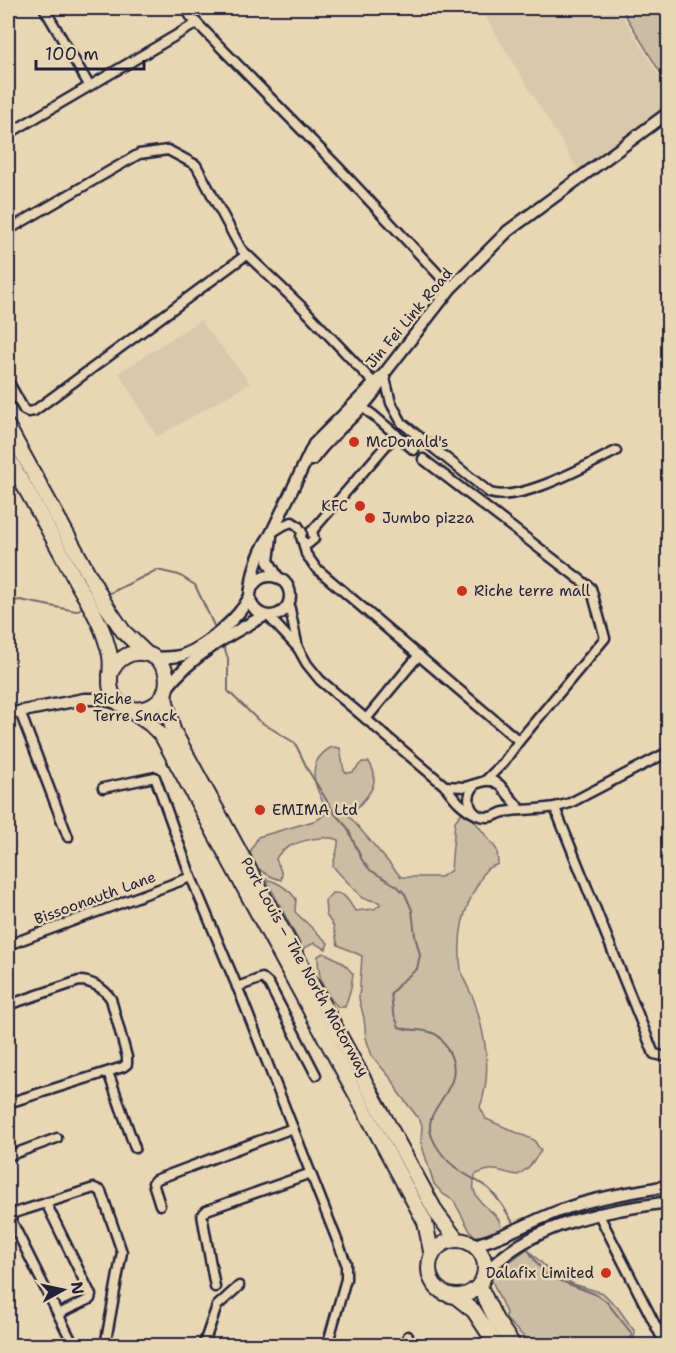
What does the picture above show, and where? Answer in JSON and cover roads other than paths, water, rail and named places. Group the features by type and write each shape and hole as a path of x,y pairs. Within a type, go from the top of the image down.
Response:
{"highway":[{"path":"8,427 92,595 93,613 104,635 110,657 109,679 114,698 124,706 139,710 149,708 157,703 165,692 165,671 123,631 105,604 92,595 8,457"},
{"path":"109,679 117,661 123,656 139,651 151,656"},
{"name":"Port Louis – The North Motorway","path":"165,692 173,730 437,1214 457,1240"},
{"name":"Port Louis – The North Motorway","path":"124,706 150,724 162,736 425,1222 432,1256"},
{"path":"497,1346 474,1311 455,1296 442,1291 433,1282 429,1269 432,1256 444,1243 457,1240 466,1241 474,1245 481,1253 484,1260 482,1280 496,1320 514,1346"},
{"path":"455,1296 468,1293 482,1280"}],"main road":[{"name":"Jin Fei Link Road","path":"250,594 253,570 262,546 271,534 296,482 316,448 384,374 451,288 507,231 669,114"},
{"path":"358,404 379,386 384,374"},
{"path":"165,692 177,675 242,626 267,616 278,615 286,609 289,604 290,591 287,585 277,577 268,561 271,534"},
{"path":"151,656 183,655 208,640 237,617 258,579 264,576 277,577"},
{"path":"250,594 257,612 267,616"},
{"path":"84,699 99,691 109,679"},
{"path":"8,714 84,699 102,699 124,706"},
{"path":"474,1245 509,1234 563,1209 595,1200 669,1186"},
{"path":"482,1280 500,1257 539,1235 569,1222 598,1213 669,1202"}],"street":[{"path":"44,8 89,85"},
{"path":"186,8 197,23 337,166 451,288"},
{"path":"8,134 197,23"},
{"path":"8,230 138,154 168,150 196,165 246,255 297,303 374,383"},
{"path":"8,381 24,410 34,411 246,255"},
{"path":"384,374 391,403 402,423 490,493 499,496 510,495 564,477 616,452"},
{"path":"358,404 414,450"},
{"path":"396,434 301,537 308,542 311,562 519,741"},
{"path":"423,459 591,588 605,638 503,763 484,781 474,786 456,788 445,786"},
{"path":"271,534 292,522 307,532"},
{"path":"289,604 298,648"},
{"path":"267,616 298,648 320,680 445,786 465,809 477,815 489,818 500,812 555,808 669,752"},
{"path":"366,719 419,655"},
{"path":"20,711 68,837"},
{"path":"500,812 506,803 502,788 503,763"},
{"path":"103,788 155,777 191,877 346,1263 346,1279 327,1346"},
{"path":"484,781 493,782 502,788 521,810"},
{"path":"474,786 469,798 477,815"},
{"path":"555,808 654,1054 669,1057"},
{"name":"Bissoonauth Lane","path":"8,945 191,877"},
{"path":"237,987 262,978 269,984 316,1076"},
{"path":"8,1002 15,1003 79,981 88,981 106,992 111,999 127,1057 127,1064 123,1067 8,1103"},
{"path":"108,1072 135,1148"},
{"path":"160,1205 153,1183 155,1180 293,1128"},
{"path":"8,1156 57,1138"},
{"path":"215,1287 202,1215 207,1210 311,1173"},
{"path":"74,1346 8,1215 94,1188 101,1191 122,1252 105,1346"},
{"path":"46,1203 91,1295 90,1299 58,1314"},
{"path":"598,1213 666,1344"},
{"path":"204,1346 217,1306 239,1286"},
{"path":"405,1346 408,1336"}],"waterway":[{"path":"106,595 157,570 179,575 195,585 216,630"},
{"path":"8,602 20,600 76,611 85,606"},
{"path":"222,643 228,658 228,691 259,721 295,743 308,770 335,814 347,827 362,860 370,870 397,886 405,894 412,910 420,955 417,969 391,994 393,1012 399,1027 422,1030 440,1037 449,1052 453,1065 453,1077 449,1088 432,1116 430,1126 432,1137 450,1163 493,1193 515,1227"},
{"path":"525,1245 548,1276 595,1294 606,1301 632,1334 630,1346"}],"place":[{"name":"McDonald's","path":"354,442"},
{"name":"KFC","path":"360,506"},
{"name":"Jumbo pizza","path":"370,518"},
{"name":"Riche terre mall","path":"462,591"},
{"name":"Riche Terre Snack","path":"81,708"},
{"name":"EMIMA Ltd","path":"260,810"},
{"name":"Dalafix Limited","path":"606,1273"}]}
